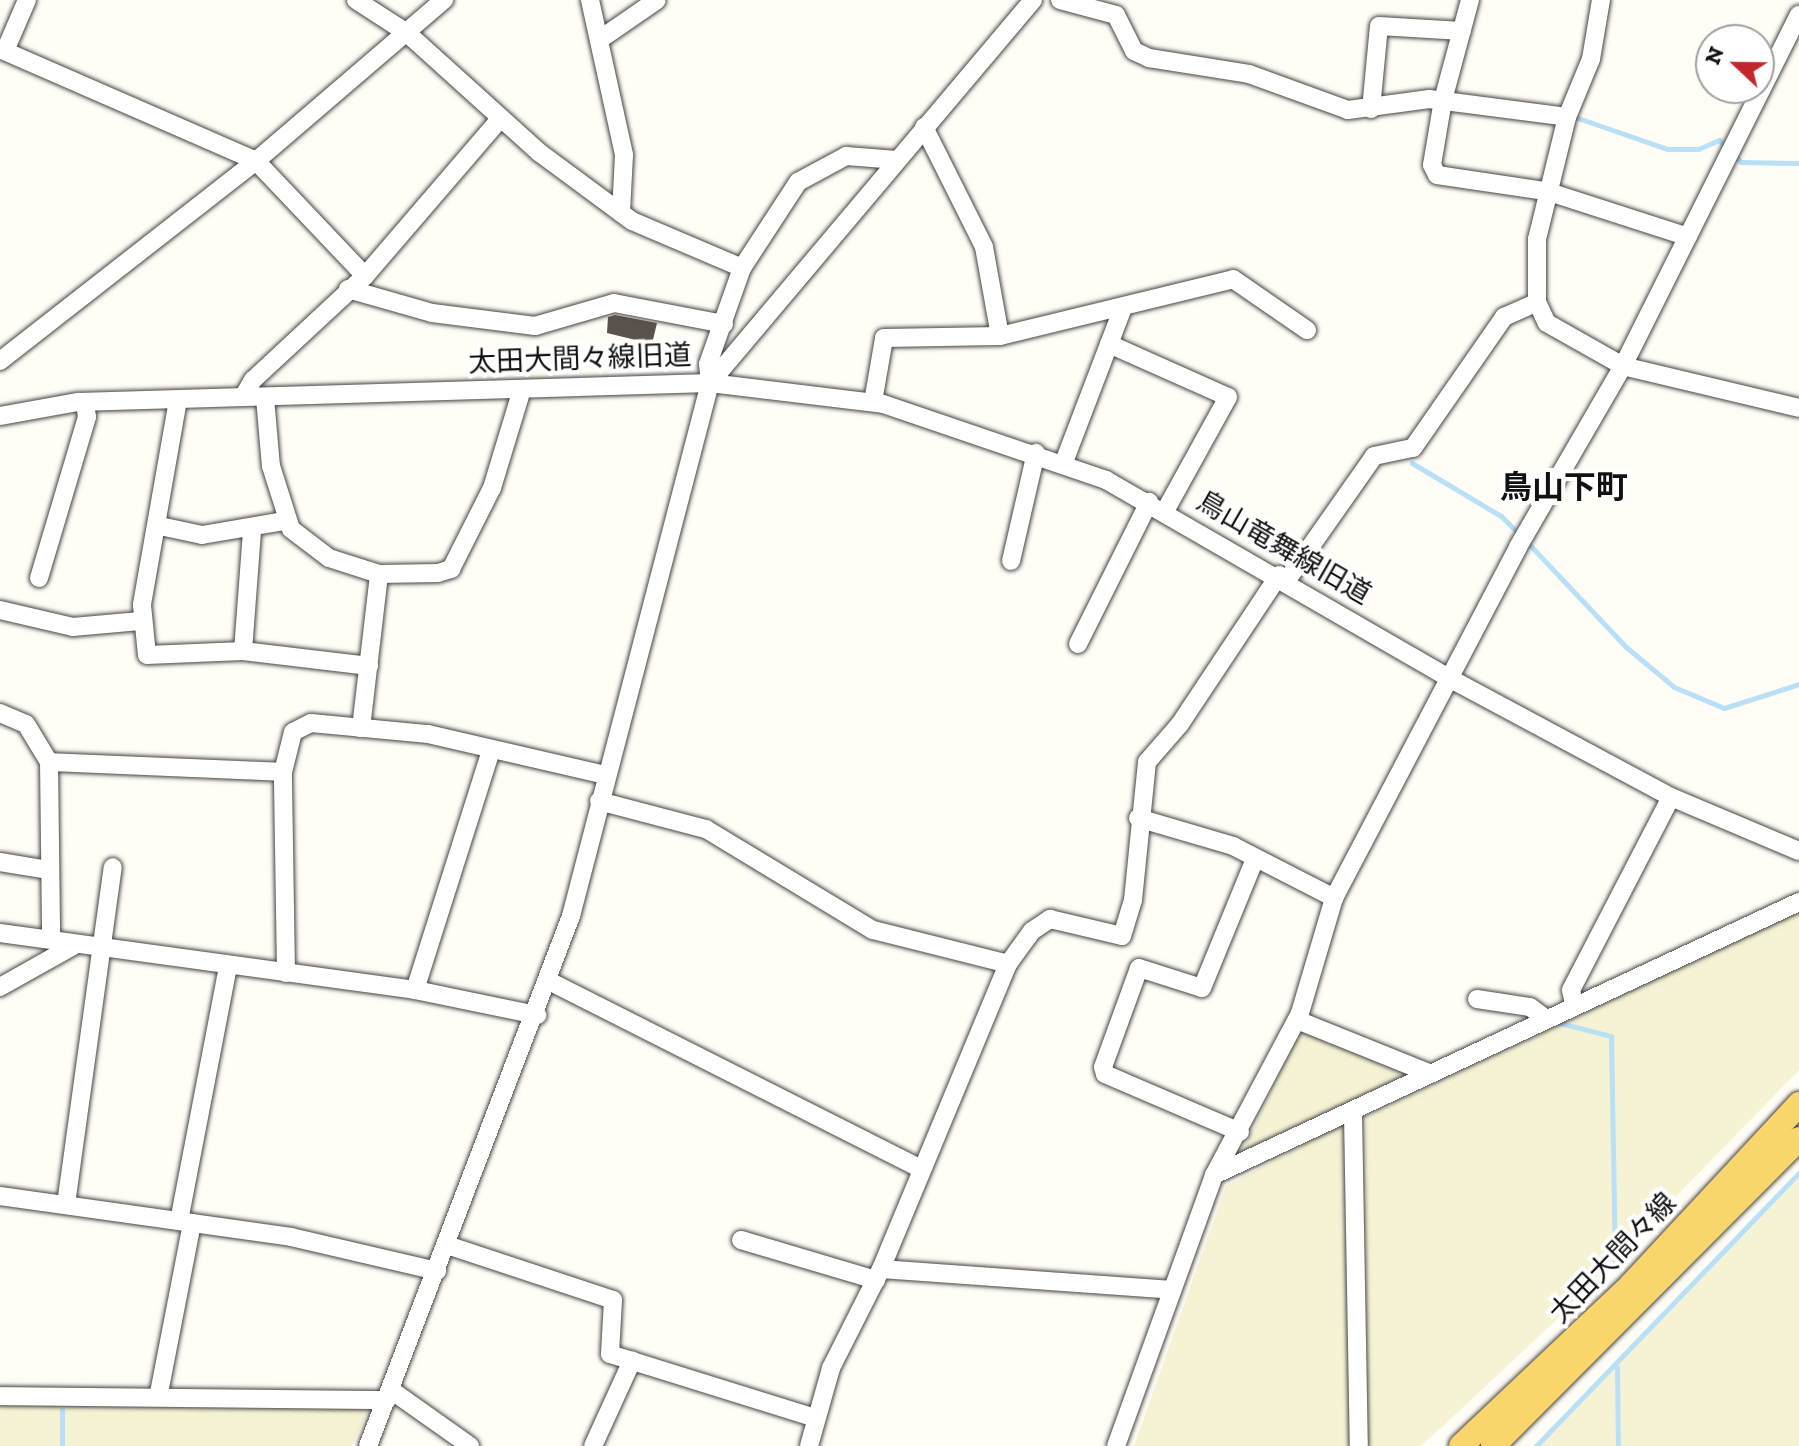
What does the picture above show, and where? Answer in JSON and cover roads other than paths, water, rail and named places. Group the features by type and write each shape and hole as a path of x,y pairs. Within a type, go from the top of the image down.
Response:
{"main road":[{"name":"太田大間々線","path":"1461,1446 1631,1285 1799,1104"},
{"name":"太田大間々線","path":"1493,1446 1799,1139"}],"street":[{"path":"27,0 2,50 256,161 365,276"},
{"path":"356,0 407,33 500,119 621,213 742,268"},
{"path":"0,361 256,161 444,0"},
{"path":"590,0 624,155 621,213"},
{"path":"599,40 657,0"},
{"name":"太田大間々線旧道","path":"0,416 85,402 710,383 1033,0"},
{"path":"1060,0 1116,15 1134,51 1149,58 1249,74 1348,110 1443,100 1567,117"},
{"path":"1470,0 1443,100 1432,165 1437,175 1546,191 1688,237"},
{"path":"1601,0 1591,59 1567,117 1546,191 1537,239 1537,302 1558,333 1623,366 1799,408"},
{"path":"1116,1446 1214,1175 1240,1132 1297,1020 1334,898 1449,678 1623,366 1799,15"},
{"path":"1371,109 1379,26 1462,31"},
{"path":"243,397 253,380 365,276 500,119"},
{"path":"924,127 984,247 1000,336"},
{"path":"368,1446 537,1015 584,875 605,775 710,383 708,364 742,268 798,182 846,156 897,160"},
{"path":"873,402 884,338 1000,336 1122,310 1233,279 1307,330"},
{"path":"348,289 432,313 535,326 614,303 724,324"},
{"path":"809,1446 831,1368 879,1274 1008,964 1032,931 1050,919 1122,936 1133,900 1138,818 1154,746 1180,724 1374,456 1413,448 1504,317 1537,302"},
{"path":"1064,462 1122,310"},
{"path":"1078,644 1157,507 1228,397 1109,344"},
{"name":"鳥山竜舞線旧道","path":"710,383 873,402 1064,462 1157,507 1283,578 1449,678 1671,797 1799,851"},
{"path":"265,398 283,514 329,558 379,574 451,569 492,488 522,389"},
{"path":"178,400 160,526 140,621 147,655 155,658 243,651 369,666"},
{"path":"39,578 87,417 85,402"},
{"path":"1011,561 1036,453"},
{"path":"160,526 202,535 252,530 283,514"},
{"path":"243,651 252,530"},
{"path":"361,728 379,574"},
{"path":"0,610 73,627 140,621"},
{"path":"0,713 26,724 49,762 51,937"},
{"path":"286,973 283,772 293,732 311,723 428,734 605,775"},
{"path":"415,990 491,750"},
{"path":"49,762 283,772"},
{"path":"1574,1004 1571,990 1671,797"},
{"path":"599,801 706,829 873,930 1008,964"},
{"path":"1138,818 1233,846 1334,898"},
{"path":"1240,1132 1105,1074 1103,1067 1139,968 1202,988 1255,859"},
{"path":"0,862 49,870"},
{"path":"66,1204 101,948 108,936 113,867"},
{"path":"1214,1175 1353,1114 1574,1004 1799,902"},
{"path":"0,933 51,937 73,946 415,990 537,1015"},
{"path":"0,987 73,946"},
{"path":"159,1393 228,967"},
{"path":"549,981 860,1144 921,1169"},
{"path":"1477,999 1530,1007 1545,1018"},
{"path":"1297,1020 1431,1074"},
{"path":"1353,1114 1359,1446"},
{"path":"0,1196 291,1237 437,1271"},
{"path":"741,1240 879,1274 1172,1290"},
{"path":"447,1245 613,1300 607,1344 610,1354 816,1418"},
{"path":"593,1446 632,1361"},
{"path":"0,1396 159,1393 389,1395 470,1446"}],"waterway":[{"path":"1578,118 1667,149 1698,149 1719,140 1727,148"},
{"path":"1734,155 1741,162 1799,163"},
{"path":"1412,463 1501,516 1520,535"},
{"path":"1527,542 1626,647 1674,687 1724,708 1799,684"},
{"path":"1560,1023 1611,1036 1615,1262"},
{"path":"1536,1446 1799,1173"},
{"path":"1617,1367 1618,1446"},
{"path":"62,1410 62,1446"}],"district":[{"name":"鳥山下町","path":"1564,487"}]}
